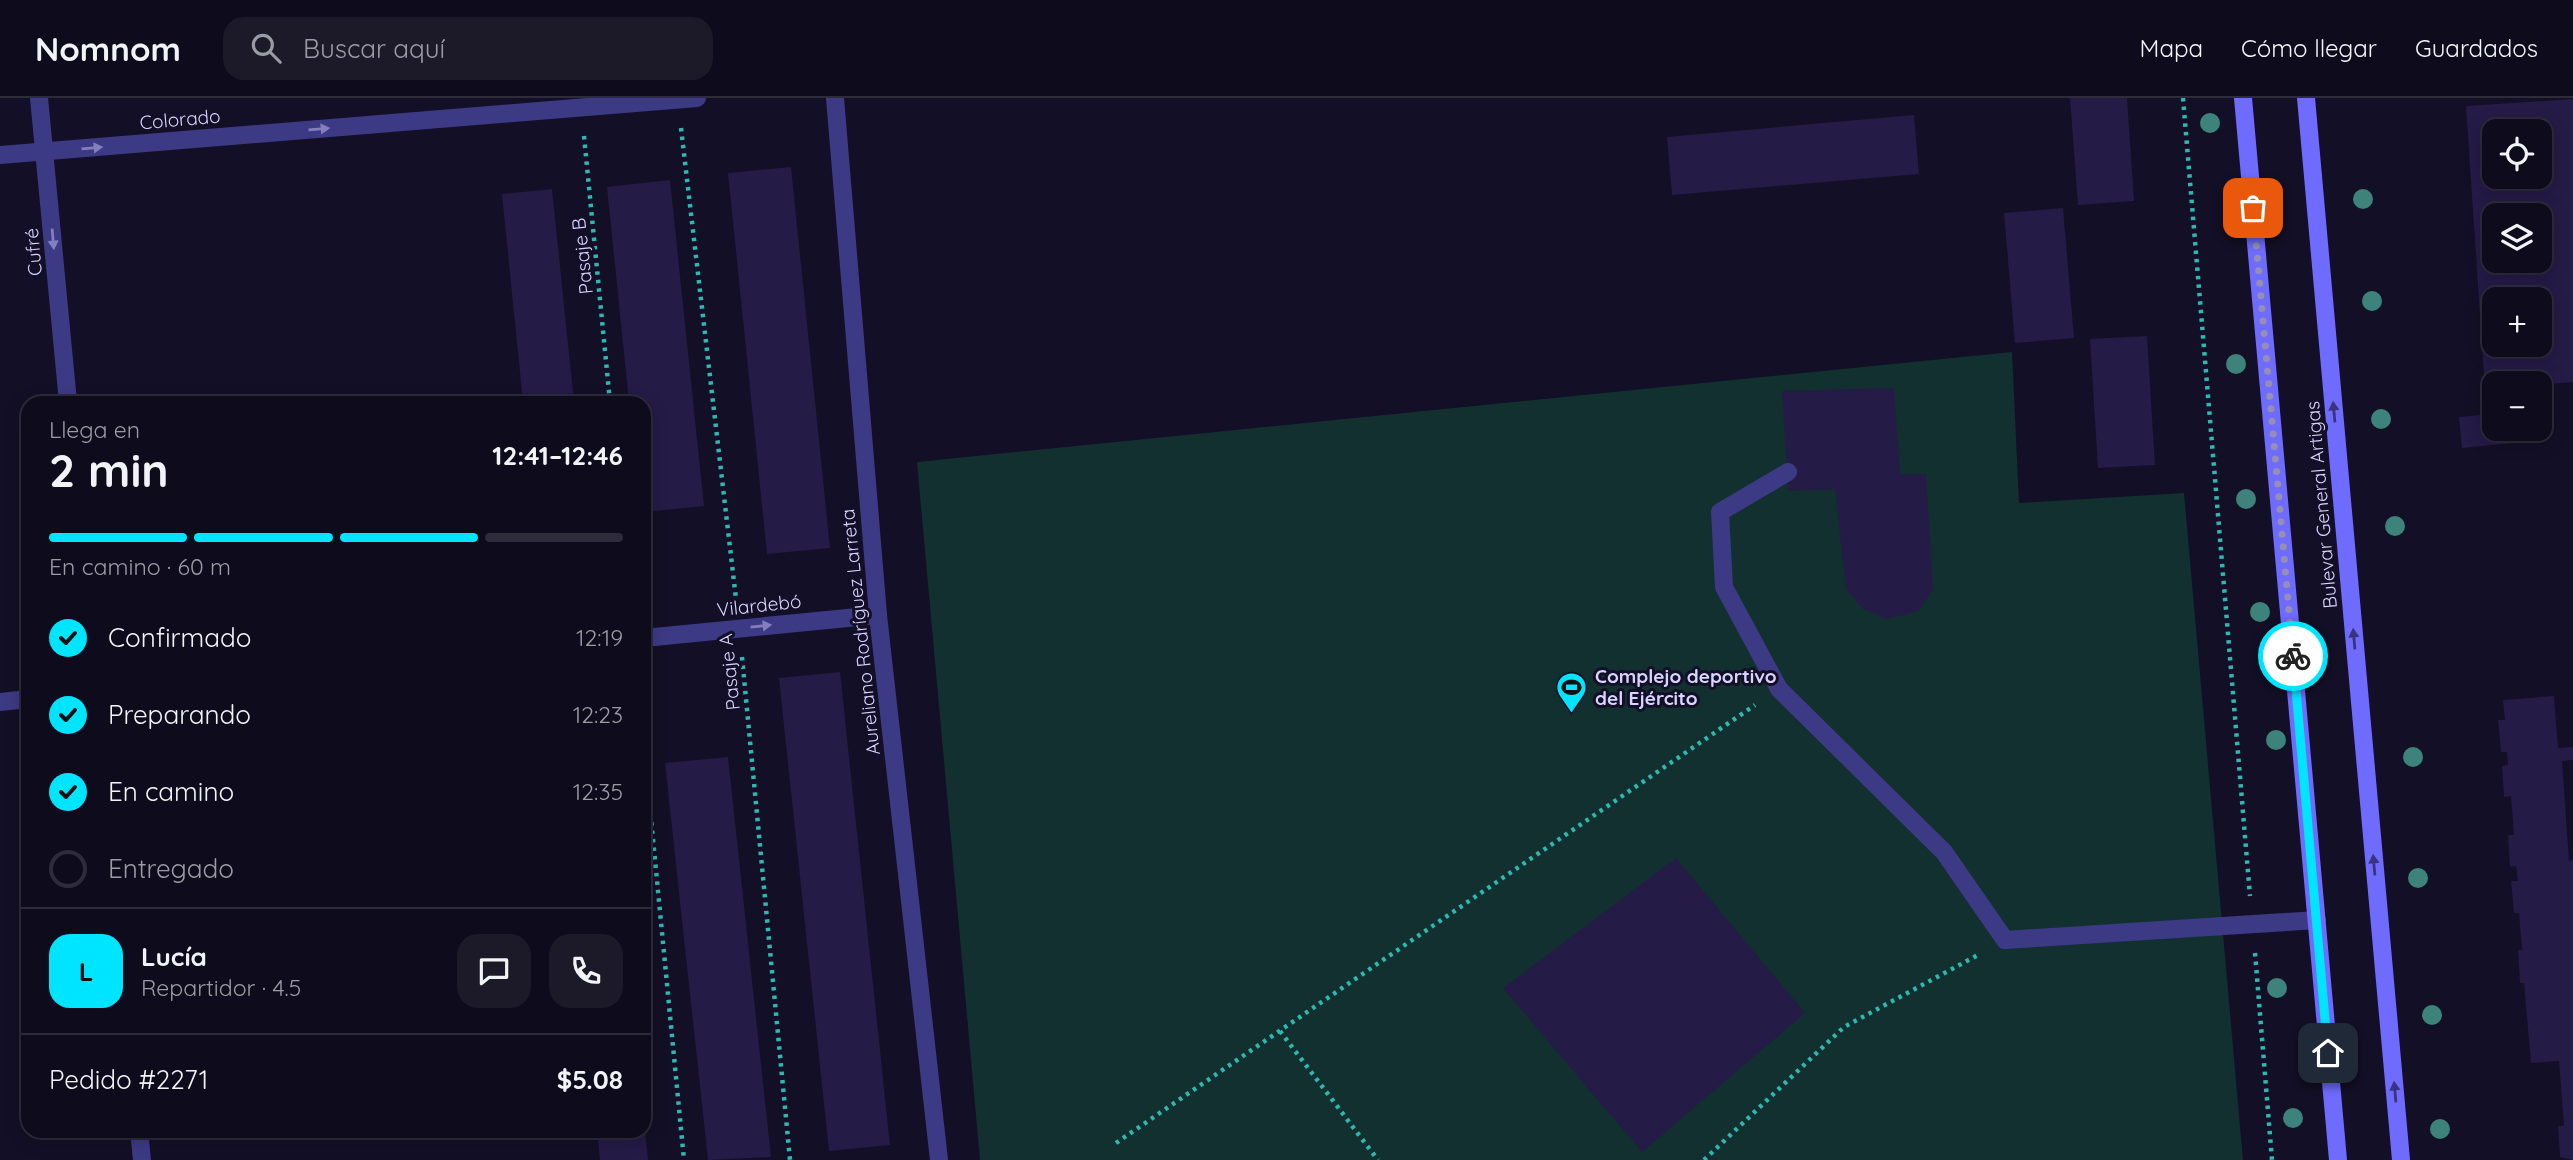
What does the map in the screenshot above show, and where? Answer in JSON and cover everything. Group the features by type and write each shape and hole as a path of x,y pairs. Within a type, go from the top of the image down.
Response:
{"main road":[{"path":"2243,98 2338,1160"},
{"name":"Bulevar General Artigas","path":"2306,98 2401,1160"}],"street":[{"name":"Cufré","path":"39,98 67,396"},
{"name":"Colorado","path":"0,155 697,98"},
{"name":"Aureliano Rodríguez Larreta","path":"835,98 878,615 939,1160"},
{"path":"1788,472 1720,512 1724,587 1779,689 1944,852 2005,940 2316,920"},
{"name":"Vilardebó","path":"651,637 878,615"},
{"path":"0,702 21,700"},
{"path":"140,1138 142,1160"}],"path":[{"path":"2183,98 2273,1160"},
{"name":"Pasaje A","path":"678,100 739,628 790,1160"},
{"name":"Pasaje B","path":"582,107 610,396"},
{"path":"1116,1143 1779,689"},
{"path":"651,818 684,1160"},
{"path":"1704,1160 1844,1027 2005,940"},
{"path":"1280,1031 1378,1160"}],"green space":[{"name":"Complejo deportivo del Ejército","path":"2012,352 2019,503 2184,493 2243,1160 980,1160 917,462"}],"building":[{"path":"2070,98 2127,98 2134,201 2078,205"},
{"path":"2573,99 2573,382 2552,384 2552,371 2484,371 2483,357 2552,357 2552,287 2482,287 2482,345 2466,106"},
{"path":"1914,115 1919,174 1672,195 1667,137"},
{"path":"791,167 830,548 767,554 728,173"},
{"path":"670,180 704,506 651,511 651,396 628,396 607,187"},
{"path":"552,189 573,396 522,396 502,194"},
{"path":"2063,208 2074,338 2015,343 2004,213"},
{"path":"2147,336 2155,465 2098,468 2090,339"},
{"path":"1894,388 1900,474 1926,474 1933,589 1919,611 1887,619 1863,609 1846,589 1835,489 1788,491 1782,391"},
{"path":"2482,415 2482,441 2523,442 2462,448 2459,417"},
{"path":"840,672 890,1145 829,1151 779,678"},
{"path":"2554,696 2558,748 2573,747 2573,760 2562,761 2569,861 2573,860 2573,1160 2560,1157 2558,1126 2564,1126 2559,1061 2531,1063 2524,983 2520,983 2518,950 2522,950 2519,913 2514,913 2511,881 2518,881 2516,866 2510,867 2508,835 2514,835 2511,796 2504,797 2502,766 2508,765 2507,752 2501,752 2498,720 2505,720 2503,700"},
{"path":"728,757 771,1157 708,1160 665,763"},
{"path":"1676,858 1805,1013 1642,1152 1503,988"},
{"path":"598,1138 646,1138 648,1160 600,1160"}],"way so far":[{"path":"2253,208 2293,656"}],"place":[{"name":"Complejo deportivo del Ejército","path":"1572,714"}],"route":[{"path":"2293,656 2328,1053"}]}
